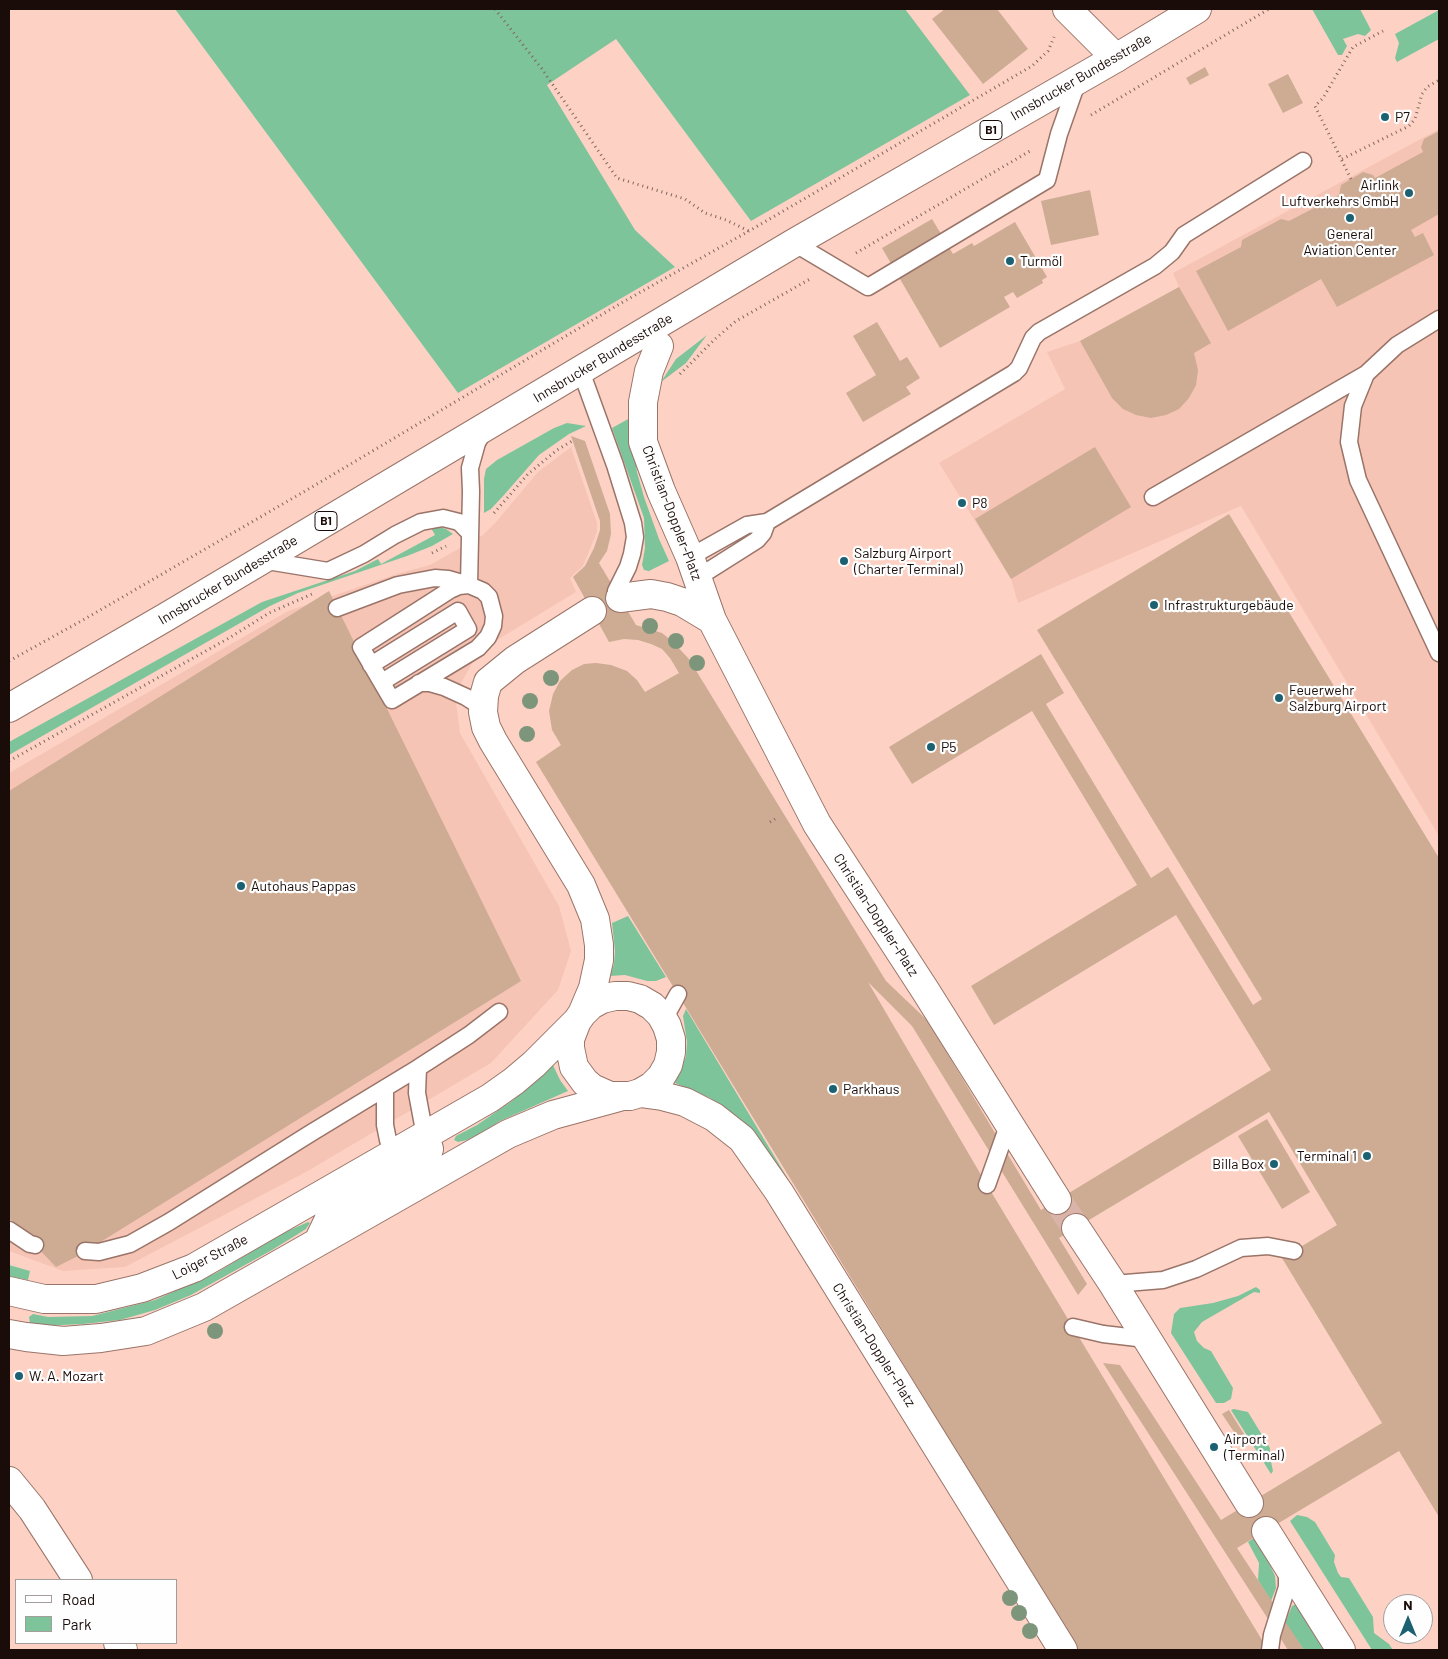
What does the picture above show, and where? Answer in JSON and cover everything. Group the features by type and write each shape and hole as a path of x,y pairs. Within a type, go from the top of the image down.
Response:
{"street":[{"name":"Innsbrucker Bundesstraße","path":"9,708 581,372 794,243 1116,58 1197,9"},
{"path":"1076,17 1116,58"},
{"name":"Christian-Doppler-Platz","path":"672,316 649,371 643,402 643,442 658,484 694,568 712,620 817,824 925,990 1057,1200"},
{"path":"618,594 651,594 667,597 682,602 712,620"},
{"name":"Christian-Doppler-Platz","path":"592,611 515,660 488,682 483,708 486,727 493,741 581,885 595,919 599,945 597,974 593,988 570,1038 574,1067 592,1088 610,1096 662,1096 685,1102 714,1117 742,1139 779,1192 1063,1650"},
{"path":"579,1017 591,1005 602,998 615,996 628,996 640,999 661,1014 672,1038 672,1052 668,1066 652,1086 630,1095"},
{"name":"Loiger Straße","path":"9,1334 63,1341 101,1338 146,1331 204,1307 317,1243 409,1169 425,1136 514,1082 579,1017"},
{"name":"Loiger Straße","path":"9,1291 44,1299 96,1299 142,1288 194,1268 409,1169 553,1116 630,1095"},
{"path":"1076,1228 1249,1503"},
{"path":"9,1480 32,1509 77,1579"},
{"path":"1266,1531 1341,1650"}],"lane":[{"path":"794,243 868,287 1047,180 1059,134 1078,80"},
{"path":"694,568 757,540 763,533 767,522 1014,374 1019,368 1033,338 1039,332 1155,266 1172,252 1184,234 1304,161"},
{"path":"1153,497 1366,374 1397,345 1439,319"},
{"path":"581,372 615,465 633,523 635,537 632,554 618,594"},
{"path":"1366,374 1353,406 1349,442 1358,480 1439,653"},
{"path":"469,585 472,491 470,468 476,443 487,426"},
{"path":"261,560 328,571 364,554 421,522 443,518 459,522 470,532"},
{"path":"337,608 398,585 421,580 448,579 469,585 483,591 489,597 494,616 488,637 478,648 392,700 361,647 450,590 459,586 469,585"},
{"path":"372,665 458,611 468,629 382,682"},
{"path":"419,683 430,683 444,687 466,697 483,708"},
{"path":"667,1026 668,1012 678,994"},
{"path":"85,1251 99,1252 138,1240 418,1068 499,1012"},
{"path":"418,1068 417,1093 425,1136"},
{"path":"385,1088 385,1125 388,1140 409,1169"},
{"path":"987,1185 1008,1123"},
{"path":"9,1230 30,1244 35,1245"},
{"path":"1112,1284 1163,1280 1196,1269 1240,1248 1268,1246 1294,1251"},
{"path":"1073,1327 1103,1334 1146,1339"},
{"path":"1270,1650 1276,1619 1287,1587 1287,1564"}],"path":[{"path":"495,9 542,69 617,178 685,199 706,213 749,231"},
{"path":"1059,134 1269,9"},
{"path":"9,661 312,487 623,302 1032,66 1048,51 1056,32 1076,17"},
{"path":"1351,179 1315,106 1323,98 1353,47 1383,31"},
{"path":"1342,159 1409,126 1415,119 1422,94 1427,87 1439,80"},
{"path":"424,556 470,532 489,518 528,474 557,450 572,441"},
{"path":"9,761 229,638 269,613 314,593"},
{"path":"770,822 775,819"}],"shaded area":[{"path":"1439,129 1439,836 1241,506 1018,603 1011,579 939,463 1065,389 1047,352 1080,341 1179,287 1173,273"},
{"name":"Autohaus Pappas","path":"571,447 597,523 597,532 583,566 570,578 576,592 479,651 455,694 460,733 559,906 571,951 558,990 491,1063 306,1172 125,1267 63,1271 9,1251 9,773 288,611 400,573 430,565 483,535 538,472"}],"green space":[{"path":"175,9 905,9 970,95 751,221 616,39 547,85 635,230 675,267 458,393"},
{"path":"1312,9 1360,9 1371,30 1365,36 1358,34 1343,39 1347,46 1342,55 1338,55"},
{"path":"1439,10 1439,39 1397,62 1395,58 1399,43 1395,34"},
{"path":"707,335 686,363 661,382 676,359"},
{"path":"630,418 637,472 659,539 669,561 649,571 644,570 642,565 645,548 644,518 612,428"},
{"path":"567,423 586,426 569,434 539,455 491,509 484,513 484,479 486,469 497,460 554,428"},
{"path":"439,527 453,534 432,546 407,556 298,593 270,606 9,755 9,742 262,602 355,571 378,559 381,564 435,535 431,528"},
{"path":"628,916 666,977 656,981 647,981 625,975 610,976 614,964 615,951 612,923"},
{"path":"686,1009 818,1229 764,1146 751,1130 736,1116 710,1098 675,1083 686,1056 687,1042 683,1016"},
{"path":"553,1065 568,1091 500,1121 467,1140 458,1142 454,1140 456,1136 477,1125 512,1101"},
{"path":"308,1222 310,1223 306,1229 272,1250 191,1295 155,1310 120,1320 83,1324 40,1326 30,1323 29,1317 33,1314 48,1317 92,1316 155,1300 216,1273 281,1234"},
{"path":"9,1265 30,1271 28,1280 9,1276"},
{"path":"1256,1287 1260,1290 1260,1293 1254,1292 1202,1322 1194,1332 1197,1341 1204,1348 1211,1351 1233,1388 1231,1399 1224,1403 1216,1403 1171,1333 1174,1314 1180,1308 1213,1303 1238,1296"},
{"path":"1231,1410 1248,1412 1270,1448 1273,1471 1271,1474"},
{"path":"1297,1515 1307,1517 1315,1522 1335,1555 1334,1562 1338,1573 1341,1577 1349,1578 1373,1617 1374,1633 1383,1640 1383,1644 1389,1644 1393,1650 1372,1650 1290,1521"},
{"path":"1254,1538 1275,1576 1276,1588 1271,1601 1258,1580 1259,1563 1248,1542"},
{"path":"1296,1604 1325,1650 1304,1650 1285,1623 1292,1606"}],"building":[{"path":"945,9 997,9 1028,49 983,84 932,19"},
{"path":"1205,67 1209,75 1190,85 1186,78"},
{"path":"1288,74 1303,103 1283,113 1268,84"},
{"path":"1439,131 1439,214 1411,230 1415,237 1423,233 1434,255 1337,307 1321,279 1228,331 1196,271 1241,247 1242,240 1281,219 1289,221 1339,195 1341,185 1363,172 1373,175 1375,178 1423,152 1421,147 1424,139"},
{"path":"1090,190 1099,235 1051,245 1041,201"},
{"path":"932,219 953,254 972,243 974,246 1015,222 1047,277 1042,280 1043,283 1017,298 1013,292 1004,297 1010,307 940,348 882,248"},
{"path":"1179,287 1211,343 1194,353 1198,370 1196,385 1189,398 1179,409 1166,415 1151,418 1136,415 1123,409 1112,398 1080,341"},
{"path":"877,322 900,361 907,357 920,378 906,387 911,394 863,422 846,393 876,375 853,336"},
{"path":"571,436 585,441 610,514 611,534 607,551 599,563 636,625 662,633 689,659 886,981 928,1021 1041,1210 1271,1070 1176,915 994,1025 971,986 1137,885 1032,711 912,784 889,747 1041,654 1064,693 1046,704 1151,878 1168,867 1253,1005 1262,999 1037,630 1229,514 1439,858 1439,1517 1399,1451 1237,1548 1304,1650 1288,1650 1103,1363 1120,1365 1221,1520 1382,1423 1282,1258 1337,1225 1269,1112 1059,1238 1087,1284 1078,1295 912,1026 868,982 987,1185 1268,1650 1078,1650 536,762 561,745 552,730 549,711 553,694 560,681 572,670 584,664 611,665 627,671 637,680 645,692 679,673 662,649 651,644 638,640 624,639 609,642 573,577 585,566 594,548 600,530 600,521"},
{"path":"1095,447 1131,507 1011,579 975,519"},
{"name":"Autohaus Pappas","path":"329,591 521,981 78,1256 56,1267 9,1218 9,791"},
{"name":"Billa Box","path":"1267,1119 1310,1192 1282,1209 1238,1136"},
{"path":"1229,1410 1244,1434 1238,1438 1222,1414"}],"tunnel":[{"path":"1057,1200 1076,1228"}],"place":[{"name":"P7","path":"1385,117"},
{"name":"Airlink Luftverkehrs GmbH","path":"1409,193"},
{"name":"General Aviation Center","path":"1350,218"},
{"name":"Turmöl","path":"1010,261"},
{"name":"P8","path":"962,503"},
{"name":"Salzburg Airport (Charter Terminal)","path":"844,561"},
{"name":"Infrastrukturgebäude","path":"1154,605"},
{"name":"Feuerwehr Salzburg Airport","path":"1279,698"},
{"name":"P5","path":"931,747"},
{"name":"Autohaus Pappas","path":"241,886"},
{"name":"Parkhaus","path":"833,1089"},
{"name":"Terminal 1","path":"1367,1156"},
{"name":"Billa Box","path":"1274,1164"},
{"name":"W. A. Mozart","path":"19,1376"},
{"name":"Airport (Terminal)","path":"1214,1447"}]}
